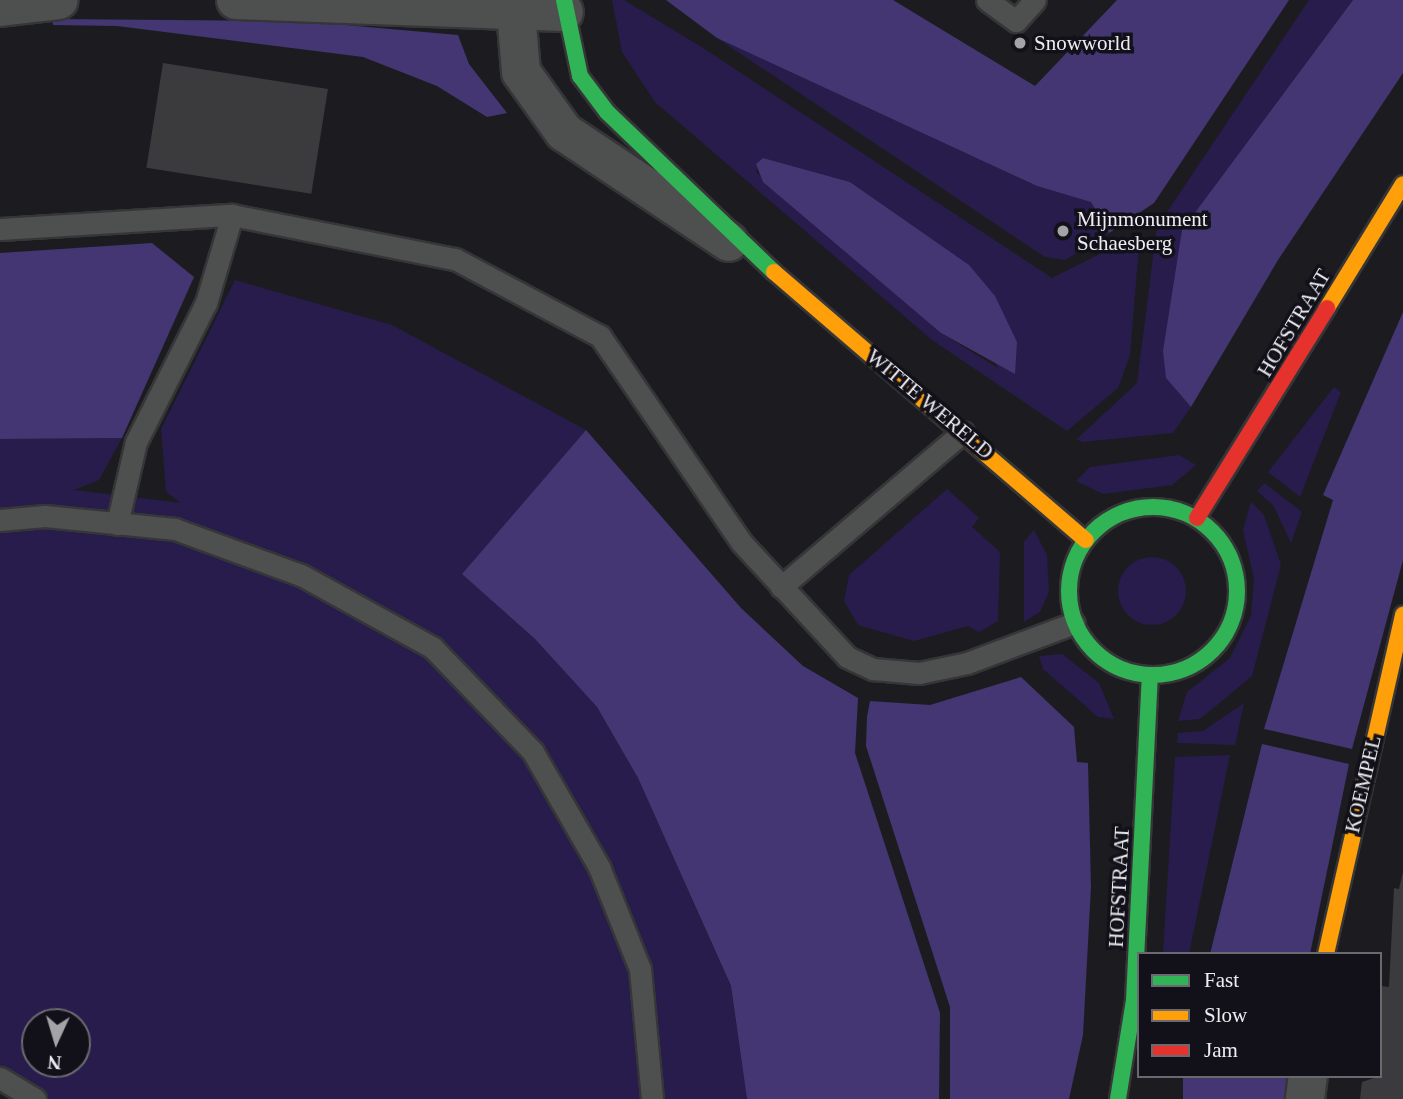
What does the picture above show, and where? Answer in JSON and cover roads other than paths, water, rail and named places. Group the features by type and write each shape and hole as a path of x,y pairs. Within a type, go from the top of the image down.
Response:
{"main road":[{"name":"WITTE WERELD","path":"564,6 580,76 607,112 772,270 1086,540"},
{"name":"HOFSTRAAT","path":"1197,518 1403,184"},
{"path":"1161,508 1197,518 1232,560 1234,615 1203,659 1150,675 1103,658 1074,623 1069,590 1086,540 1125,511 1161,508"},
{"name":"KOEMPEL","path":"1326,952 1403,615"},
{"name":"HOFSTRAAT","path":"1118,1099 1134,1000 1150,675"}],"street":[{"path":"0,7 59,0"},
{"path":"236,0 564,6"},
{"name":"WITTE WERELD","path":"514,5 522,72 564,132 772,270"},
{"path":"1305,1099 1308,1078"}],"lane":[{"path":"987,0 1016,20"},
{"path":"999,0 1016,20"},
{"path":"1016,20 1035,0"},
{"path":"0,229 232,215 455,259 600,335 741,542 823,637 873,670 919,673 967,663 1074,623"},
{"path":"117,524 136,442 206,303 232,215"},
{"path":"781,587 962,432"},
{"path":"0,520 45,516 175,529 301,575 433,648 533,752 599,867 640,969 652,1099"},
{"path":"0,1078 35,1099"}],"place":[{"name":"Snowworld","path":"1020,43"},
{"name":"Mijnmonument Schaesberg","path":"1063,231"}]}
